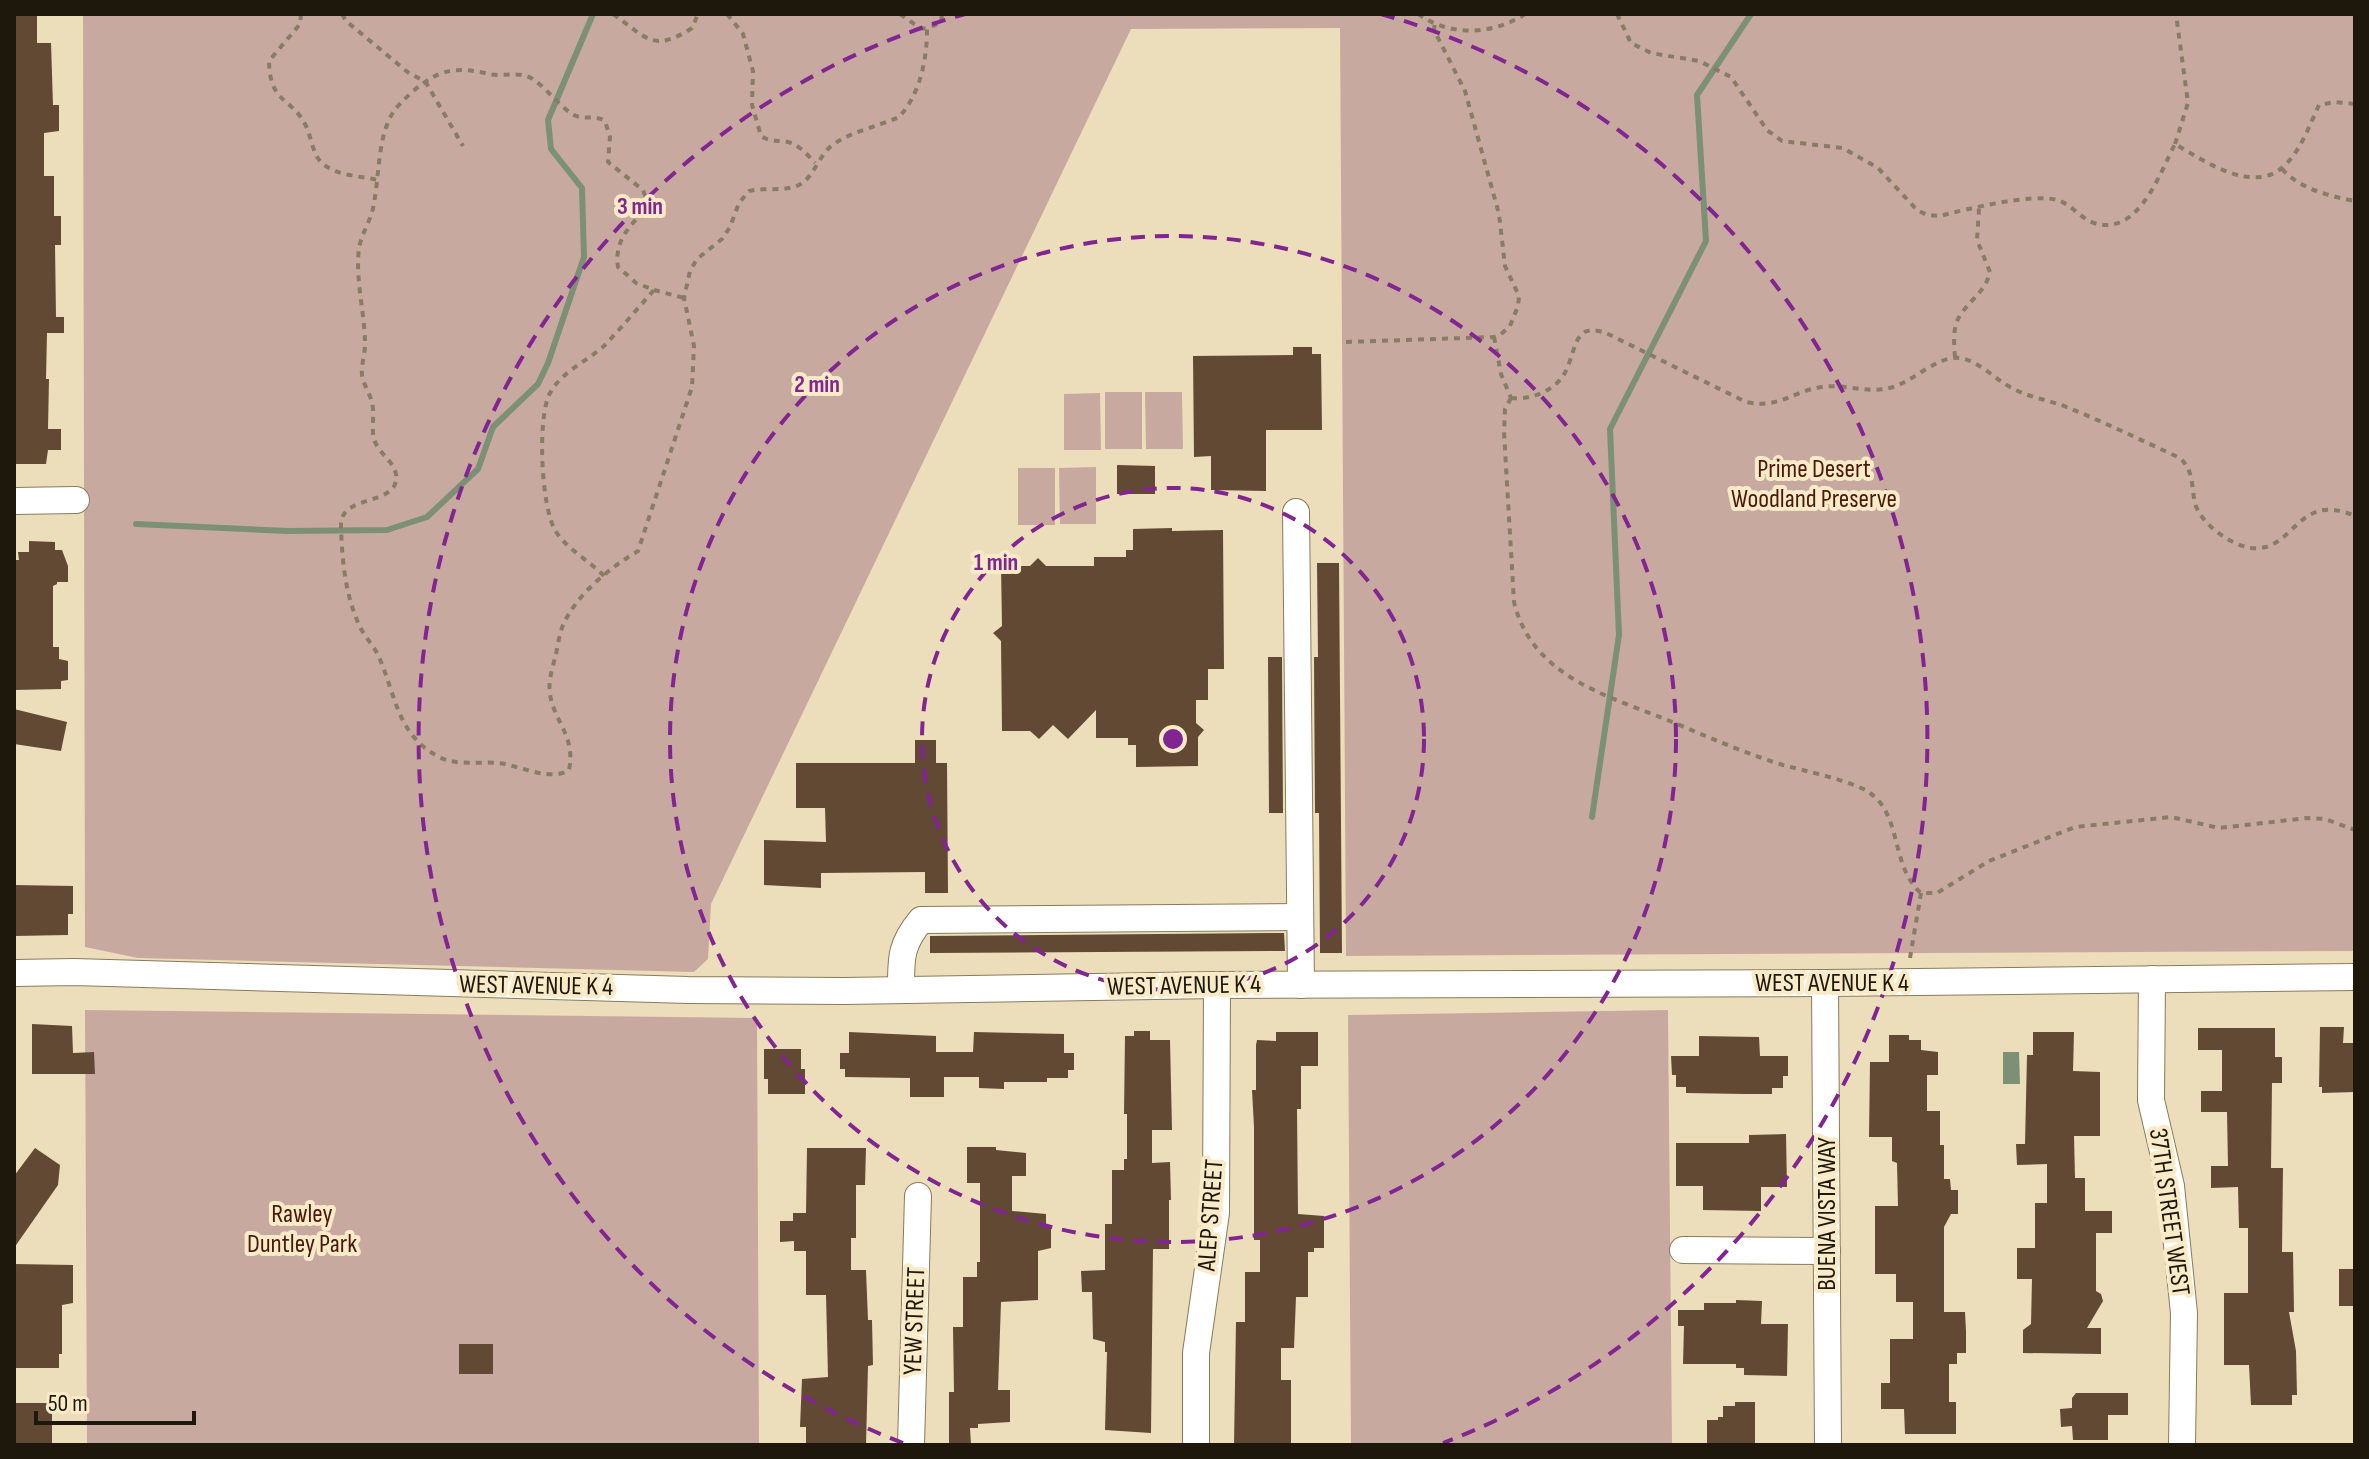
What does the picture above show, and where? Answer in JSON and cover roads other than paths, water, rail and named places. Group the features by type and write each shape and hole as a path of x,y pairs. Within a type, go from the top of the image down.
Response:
{"street":[{"path":"14,501 76,500"},
{"path":"1296,512 1301,985"},
{"path":"901,990 901,953 921,920 1299,917"},
{"name":"WEST AVENUE K 4","path":"14,973 74,972 688,990 2355,977"},
{"name":"37TH STREET WEST","path":"2152,979 2151,1100 2171,1186 2184,1313 2182,1445"},
{"name":"BUENA VISTA WAY","path":"1825,983 1828,1445"},
{"name":"ALEP STREET","path":"1196,1445 1196,1353 1216,1213 1217,985"},
{"name":"YEW STREET","path":"911,1445 918,1196"},
{"path":"1683,1250 1827,1251"}],"waterway":[{"path":"136,524 287,531 387,530 427,517 478,469 493,427 538,384 584,257 582,188 551,149 548,120 593,14"},
{"path":"1592,817 1619,635 1610,429 1706,241 1697,95 1751,14"}],"park label":[{"name":"Prime Desert Woodland Preserve","path":"1814,484"},
{"name":"Rawley Duntley Park","path":"302,1229"}]}
